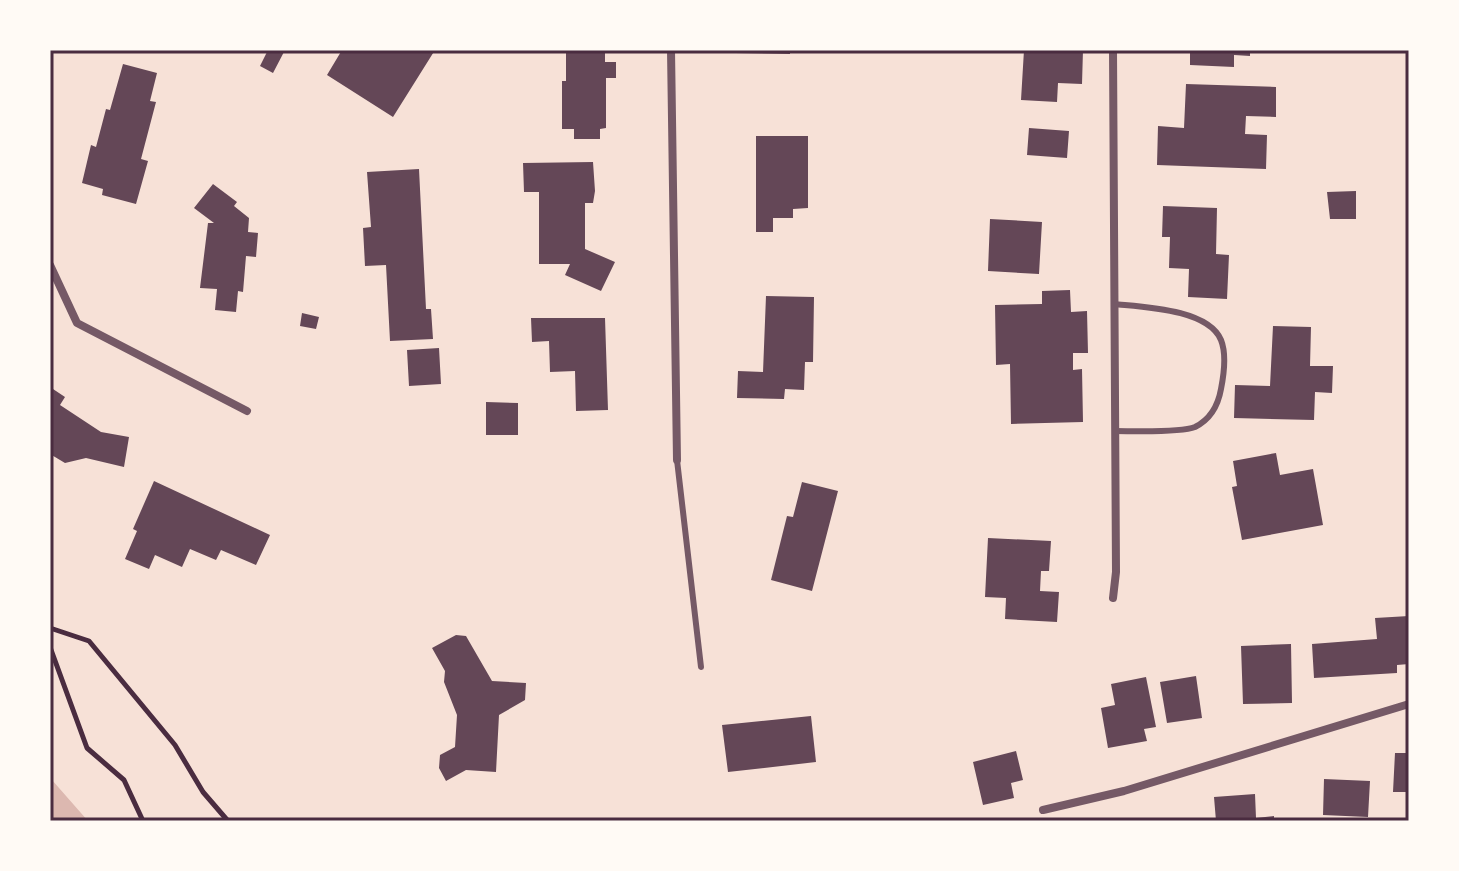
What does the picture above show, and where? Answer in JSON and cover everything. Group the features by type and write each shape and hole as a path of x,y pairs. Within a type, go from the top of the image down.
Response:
{"street":[{"path":"671,50 677,460"},
{"path":"1113,50 1116,572 1113,598"},
{"path":"50,265 77,323 247,411"},
{"path":"1043,810 1124,791 1409,704"}],"lane":[{"path":"1114,304 1176,312 1201,321 1221,338 1225,369 1220,398 1210,418 1192,428 1115,431"},
{"path":"677,460 701,667"}],"path":[{"path":"50,628 89,641 175,745 203,792 228,821"},
{"path":"50,647 87,748 124,780 143,821"}],"shaded area":[{"path":"50,774 52,780 88,821 50,821"}],"building":[{"path":"268,50 285,50 273,73 260,66"},
{"path":"342,50 435,50 393,117 327,75"},
{"path":"566,50 605,50 605,62 616,62 616,78 606,78 606,128 600,129 600,139 574,139 574,129 562,129 562,81 566,81"},
{"path":"735,50 790,50 790,54 735,53"},
{"path":"1024,50 1083,50 1082,84 1058,83 1057,102 1021,100"},
{"path":"1190,50 1250,50 1250,56 1234,55 1234,67 1190,65"},
{"path":"123,64 157,73 150,101 156,102 141,159 148,161 136,204 102,195 103,189 82,183 91,145 96,147"},
{"path":"1186,84 1276,87 1276,117 1246,116 1245,134 1267,135 1266,169 1157,165 1158,126 1184,128"},
{"path":"1029,128 1069,131 1067,158 1027,155"},
{"path":"756,136 808,136 808,208 793,209 793,218 773,218 773,232 756,232"},
{"path":"593,162 595,191 593,203 585,203 585,249 615,262 601,291 565,275 570,264 539,264 539,192 524,192 523,163"},
{"path":"419,169 426,309 431,309 433,339 390,341 386,265 365,266 363,228 371,227 367,172"},
{"path":"213,184 237,202 234,206 249,218 248,232 258,233 256,257 246,256 243,292 238,291 236,312 215,310 217,289 200,288 208,223 214,223 194,208"},
{"path":"1356,191 1356,219 1330,219 1327,192"},
{"path":"1163,206 1217,208 1216,254 1229,255 1227,299 1188,297 1189,269 1169,268 1170,237 1162,237"},
{"path":"990,219 1042,222 1039,274 988,271"},
{"path":"1070,290 1071,312 1087,311 1088,353 1073,353 1073,370 1082,369 1083,422 1011,424 1010,364 996,365 995,305 1042,304 1042,291"},
{"path":"766,296 814,297 813,362 805,362 804,390 785,389 784,399 737,398 738,371 763,372"},
{"path":"302,313 319,317 316,329 300,326"},
{"path":"531,318 605,318 608,410 576,411 575,371 550,372 549,341 532,342"},
{"path":"1273,326 1311,327 1310,366 1333,366 1332,393 1315,392 1314,420 1234,418 1235,385 1270,386"},
{"path":"439,348 441,384 409,386 407,350"},
{"path":"50,387 65,397 60,405 101,432 129,437 124,467 86,458 65,463 50,454"},
{"path":"486,402 518,403 518,435 486,435"},
{"path":"1276,453 1280,475 1313,469 1323,525 1242,540 1232,487 1237,486 1233,461"},
{"path":"154,481 270,535 256,565 221,550 216,560 190,549 182,567 155,555 149,569 125,559 137,531 133,529"},
{"path":"802,482 838,491 812,591 771,580 787,516 793,517"},
{"path":"988,538 1051,541 1049,571 1041,571 1040,591 1059,592 1057,622 1005,619 1006,598 985,597"},
{"path":"1409,616 1409,664 1397,665 1397,673 1314,678 1312,644 1377,639 1375,618"},
{"path":"456,635 466,636 492,681 526,683 525,700 499,715 496,772 466,770 446,781 439,768 440,755 455,747 457,715 444,682 445,671 432,648"},
{"path":"1291,644 1292,703 1243,704 1241,646"},
{"path":"1196,676 1202,718 1167,723 1160,682"},
{"path":"1146,677 1156,727 1144,729 1147,741 1108,748 1101,708 1115,705 1111,684"},
{"path":"811,716 816,762 728,772 722,725"},
{"path":"1016,751 1023,780 1011,783 1014,798 983,805 973,762"},
{"path":"1395,753 1409,753 1409,792 1393,792"},
{"path":"1324,779 1370,781 1368,817 1323,815"},
{"path":"1255,794 1256,818 1274,816 1274,821 1216,821 1214,797"}]}
